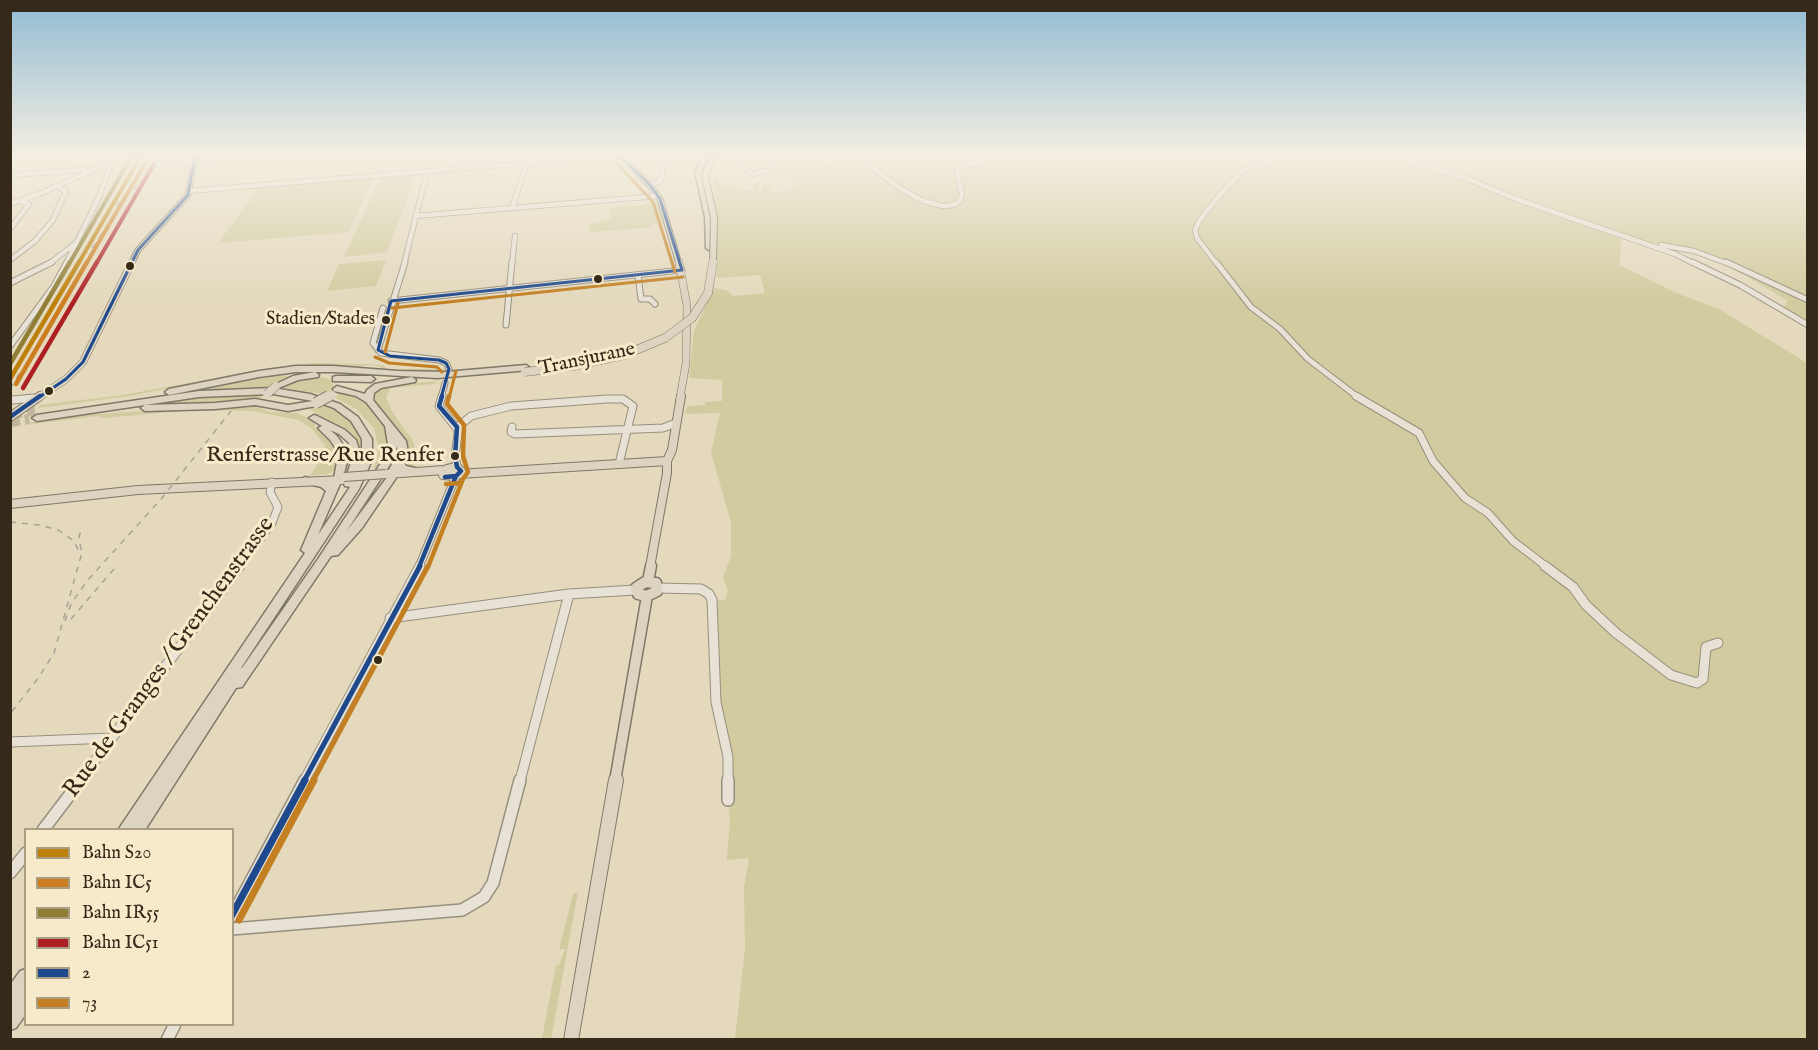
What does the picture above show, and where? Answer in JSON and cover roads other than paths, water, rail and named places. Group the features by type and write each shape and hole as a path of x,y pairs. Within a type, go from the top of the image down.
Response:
{"highway":[{"name":"Transjurane","path":"409,380 526,370 581,361 628,349 665,332 689,312 701,293 708,260 708,217 705,205"},
{"path":"34,416 242,377 312,369 446,375"},
{"name":"Transjurane","path":"446,375 526,370"},
{"path":"183,760 326,562 358,526 399,462 404,446 369,400 359,394 336,387 323,375 278,373 242,377"},
{"path":"336,387 386,379 446,375"},
{"path":"34,416 267,398 276,386 305,376"},
{"path":"296,408 316,403 336,387 357,381 409,380"},
{"path":"369,400 369,392 378,386 409,380"},
{"path":"98,404 234,389 296,391 324,397 351,409 367,425 373,440 373,459 359,490 138,828"},
{"path":"34,416 232,391 281,392 326,401 343,410 358,423 365,434 368,449 365,465 357,483 126,828"},
{"path":"267,398 276,408 305,410 334,438 341,449 342,462 338,481 306,549 268,616"},
{"path":"314,418 348,437 357,451 356,463 346,494 331,522"},
{"path":"264,648 388,460 393,441 389,427"},
{"path":"399,462 402,468 421,472"},
{"path":"304,480 325,484 338,481"},
{"path":"10,1000 24,980"},
{"path":"10,1022 24,1002"}],"main road":[{"path":"10,417 66,379 83,362 138,250 180,205"},
{"path":"648,581 667,461 672,450 688,342 687,306 682,270 661,205"},
{"path":"388,476 667,461"},
{"path":"338,481 421,472 452,472"},
{"path":"10,504 104,493 304,480"},
{"path":"648,581 656,583 658,588 647,596 639,595 635,590 639,585 648,581"},
{"path":"571,1040 647,596"}],"street":[{"path":"10,230 28,205"},
{"path":"10,260 35,241 53,220 60,205"},
{"path":"10,346 54,286 72,254 93,205"},
{"path":"378,350 414,231 418,205"},
{"path":"415,216 548,205"},
{"path":"1212,205 1199,221 1195,230 1197,238 1251,307 1280,329 1308,359 1350,393 1407,424 1419,434 1433,460 1465,498 1488,513 1513,541 1573,587 1586,605 1616,633 1671,675 1697,683 1703,679 1705,672 1706,647 1718,643"},
{"path":"1533,205 1692,261 1808,325"},
{"path":"506,325 515,236"},
{"path":"52,262 78,241"},
{"path":"1644,243 1680,248 1714,257 1808,300"},
{"path":"10,283 72,254"},
{"path":"391,301 682,270"},
{"path":"10,275 24,277"},
{"path":"638,275 641,299 650,299 655,304"},
{"path":"383,308 373,343 378,350 390,356 439,360 448,365 439,406 456,424 458,431"},
{"path":"12,400 35,398"},
{"path":"234,912 430,544 449,489 458,431 462,423 471,416 501,408 536,403 615,399 628,401 633,406 618,464"},
{"path":"512,427 511,432 515,434 663,428 676,423"},
{"name":"Rue de Granges / Grenchenstrasse","path":"44,828 272,523 278,507 270,492 272,482"},
{"path":"658,588 701,589 709,594 712,600 716,702 728,758 728,800"},
{"path":"390,618 568,594 635,590"},
{"path":"234,929 462,910 484,897 493,883 568,594"},
{"path":"10,742 112,738"},
{"path":"10,873 24,856"},
{"path":"167,1040 174,1026"}],"tunnel":[{"path":"12,414 35,411"},
{"path":"10,422 29,419"}],"railway":[{"path":"92,248 108,225"},
{"path":"10,389 21,371"},
{"path":"65,621 71,604 87,581 162,498 231,411"},
{"path":"10,522 40,525 58,530 74,541 81,556 54,653 39,677 10,714"},
{"path":"81,550 79,537 82,526"},
{"path":"71,619 114,569"}],"rail line":[{"name":"IR55","path":"10,364 103,205"},
{"name":"S20","path":"10,379 112,205"},
{"name":"IC5","path":"16,384 121,205"},
{"name":"IC51","path":"23,388 130,205"}],"place":[{"name":"Stadien/Stades","path":"386,320"},
{"name":"Renferstrasse/Rue Renfer","path":"455,456"}]}
